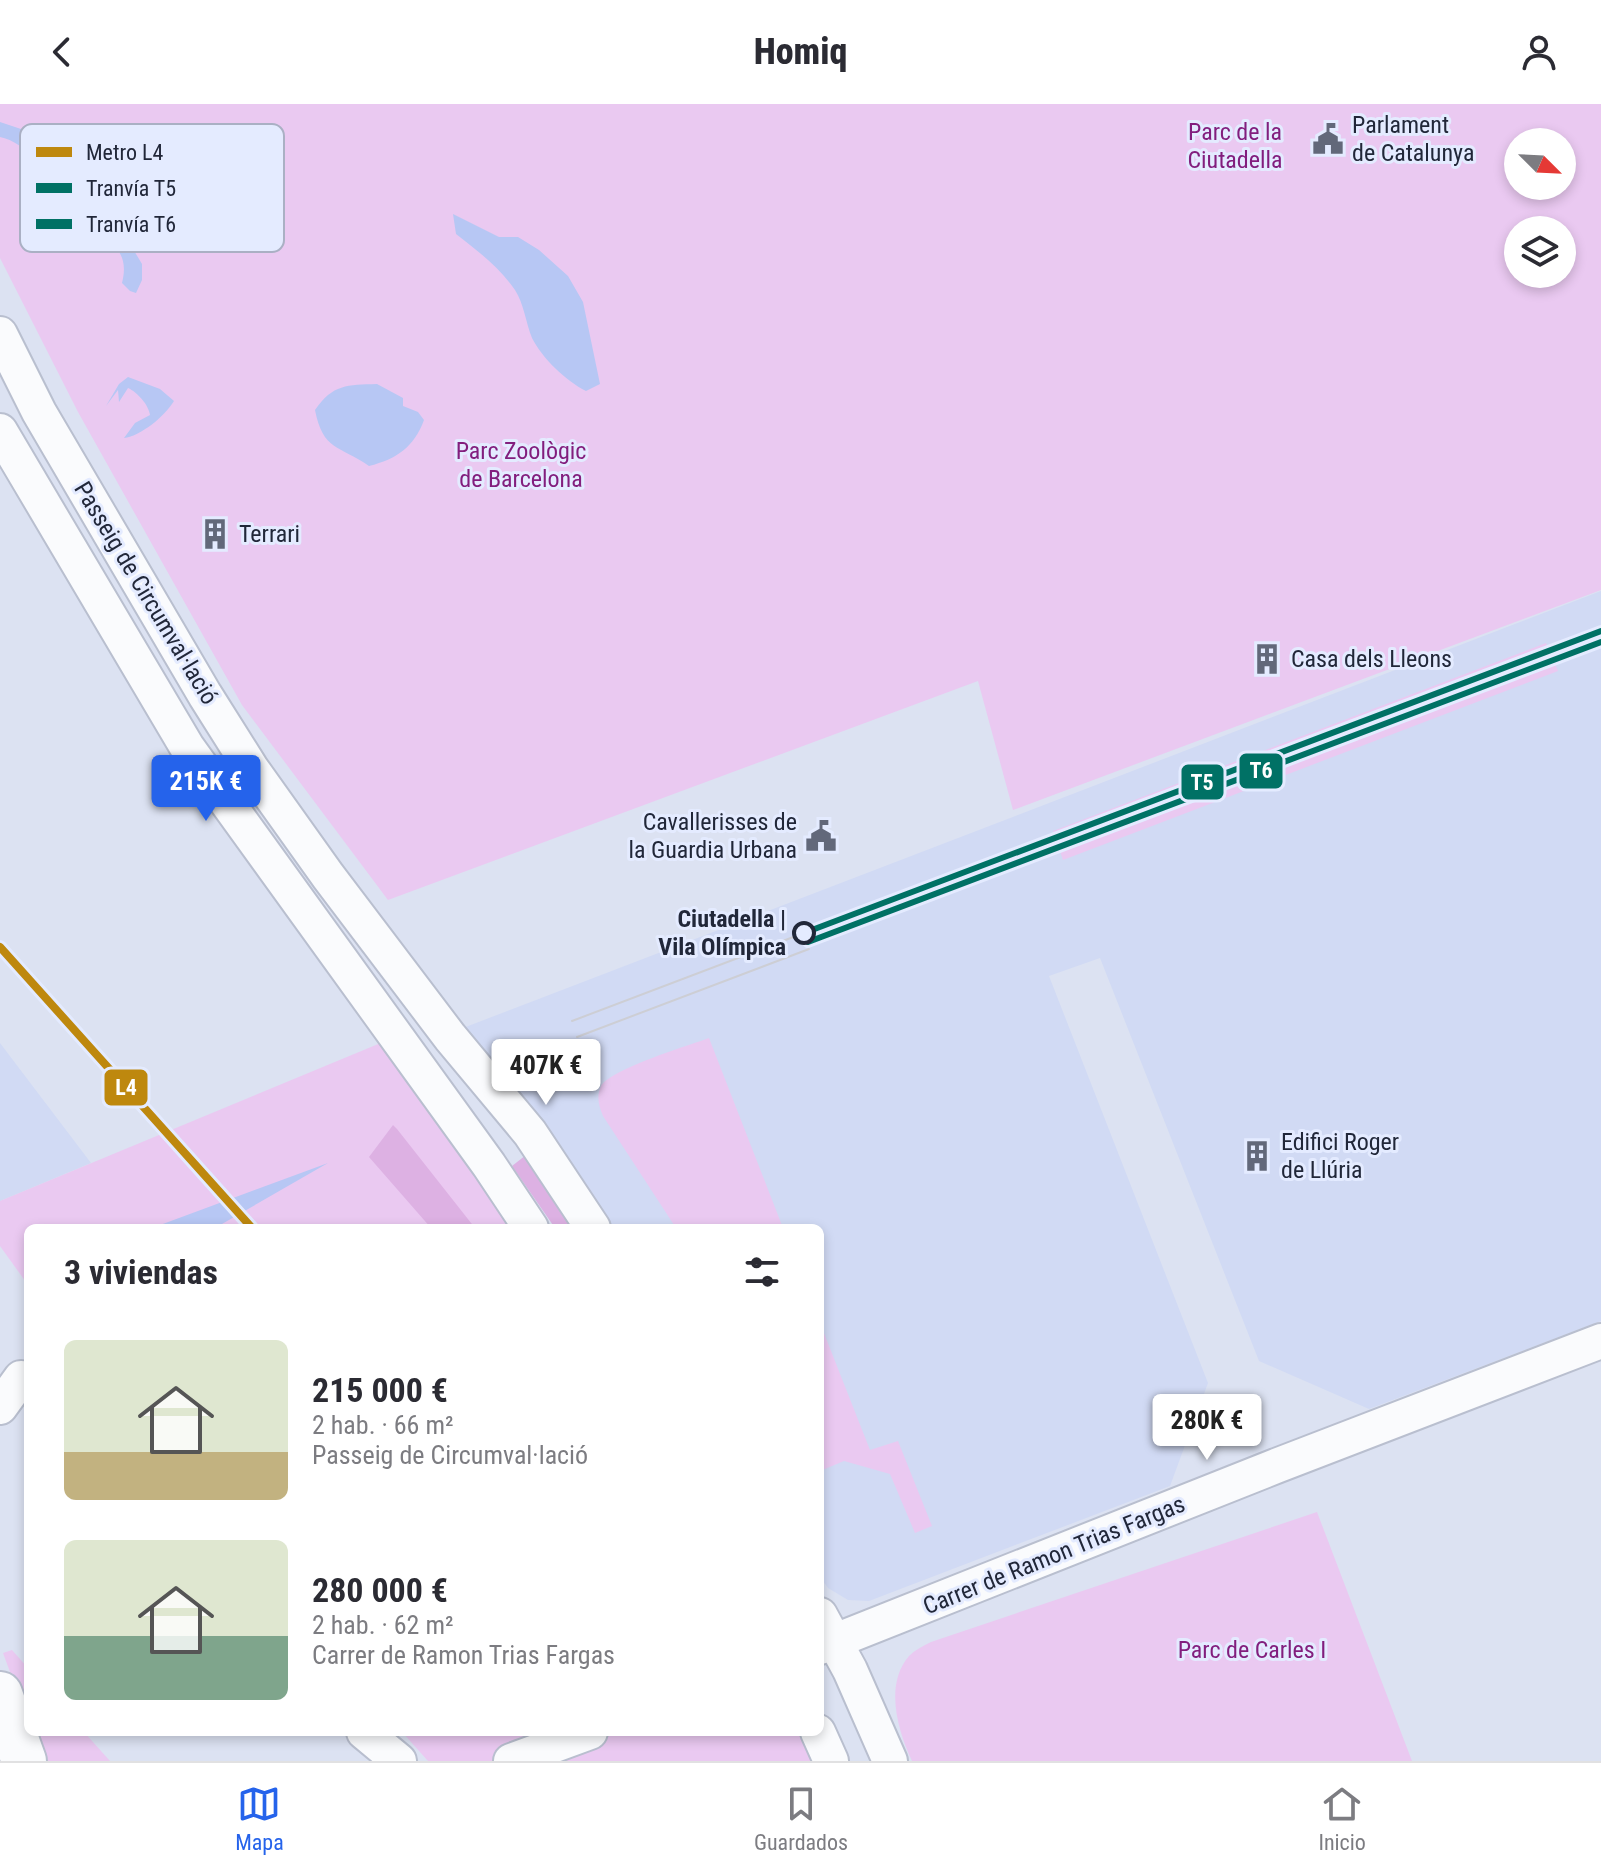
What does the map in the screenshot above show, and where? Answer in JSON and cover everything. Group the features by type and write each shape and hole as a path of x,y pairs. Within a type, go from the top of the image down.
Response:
{"main road":[{"path":"0,1694 24,1761"}],"street":[{"name":"Passeig de Circumval·lació","path":"0,334 39,412 251,768 450,1037 530,1133 590,1224"},
{"name":"Passeig de Circumval·lació","path":"0,431 187,747 528,1224"},
{"name":"Carrer de Ramon Trias Fargas","path":"825,1635 1601,1341"},
{"path":"0,1407 21,1378 24,1379"},
{"path":"825,1635 890,1761"},
{"path":"369,1736 399,1761"},
{"path":"511,1761 579,1736"},
{"path":"820,1736 831,1761"}],"shaded area":[{"path":"1601,591 1601,1321 1369,1409 1259,1361 1100,958 1049,976 1208,1383 1170,1486 869,1601 848,1600 824,1582 824,1224 607,1224 553,1143 463,1028"},
{"path":"0,1043 91,1163 0,1201"},
{"path":"393,1125 472,1224 428,1224 369,1157"},
{"path":"526,1155 574,1224 552,1224 512,1166"}],"green space":[{"name":"Parc Zoològic de Barcelona","path":"0,104 1601,104 1601,590 1013,810 978,681 388,900 242,705 78,412 0,258"},
{"path":"1546,643 1558,671 1063,860 1053,831"},
{"path":"412,1030 534,1224 24,1224 24,1279 0,1246 0,1201"},
{"path":"709,1038 781,1224 673,1224 603,1116 599,1105 601,1086 608,1079 668,1052"},
{"path":"824,1333 870,1450 898,1441 932,1526 915,1533 890,1474 844,1461 824,1469"},
{"name":"Parc de Carles I","path":"1317,1512 1412,1761 912,1761 898,1722 895,1694 901,1668 919,1648"},
{"path":"12,1650 24,1664 24,1710 3,1653"},
{"path":"34,1736 88,1736 110,1761 43,1761"},
{"path":"406,1736 820,1736 831,1761 428,1761"}],"water":[{"path":"0,122 20,129 20,146 10,140 0,137"},
{"path":"453,214 499,237 518,237 539,250 568,276 583,302 600,384 586,391 548,361 532,338 515,290 495,267 456,234"},
{"path":"119,252 135,252 142,264 142,280 136,293 122,283 122,258"},
{"path":"128,377 160,389 174,401 152,424 124,438 135,423 150,415 142,399 128,388 119,402 118,390 106,406 119,384"},
{"path":"377,384 403,398 403,406 418,412 424,420 410,445 388,460 369,466 328,440 318,423 315,410 328,395 342,388"},
{"path":"328,1163 222,1224 163,1224"}],"tram line":[{"name":"T5","path":"804,933 1601,631"},
{"name":"T6","path":"808,942 1601,642"},
{"path":"572,1021 804,933"},
{"path":"577,1037 809,949"}],"metro line":[{"name":"L4","path":"0,947 248,1224"}],"place":[{"name":"Parlament de Catalunya","path":"1328,139"},
{"name":"Terrari","path":"215,534"},
{"name":"Casa dels Lleons","path":"1267,659"},
{"name":"Cavallerisses de la Guardia Urbana","path":"821,836"},
{"name":"Ciutadella | Vila Olímpica","path":"804,933"},
{"name":"Edifici Roger de Llúria","path":"1257,1156"}],"park label":[{"name":"Parc de la Ciutadella","path":"1235,146"}]}
